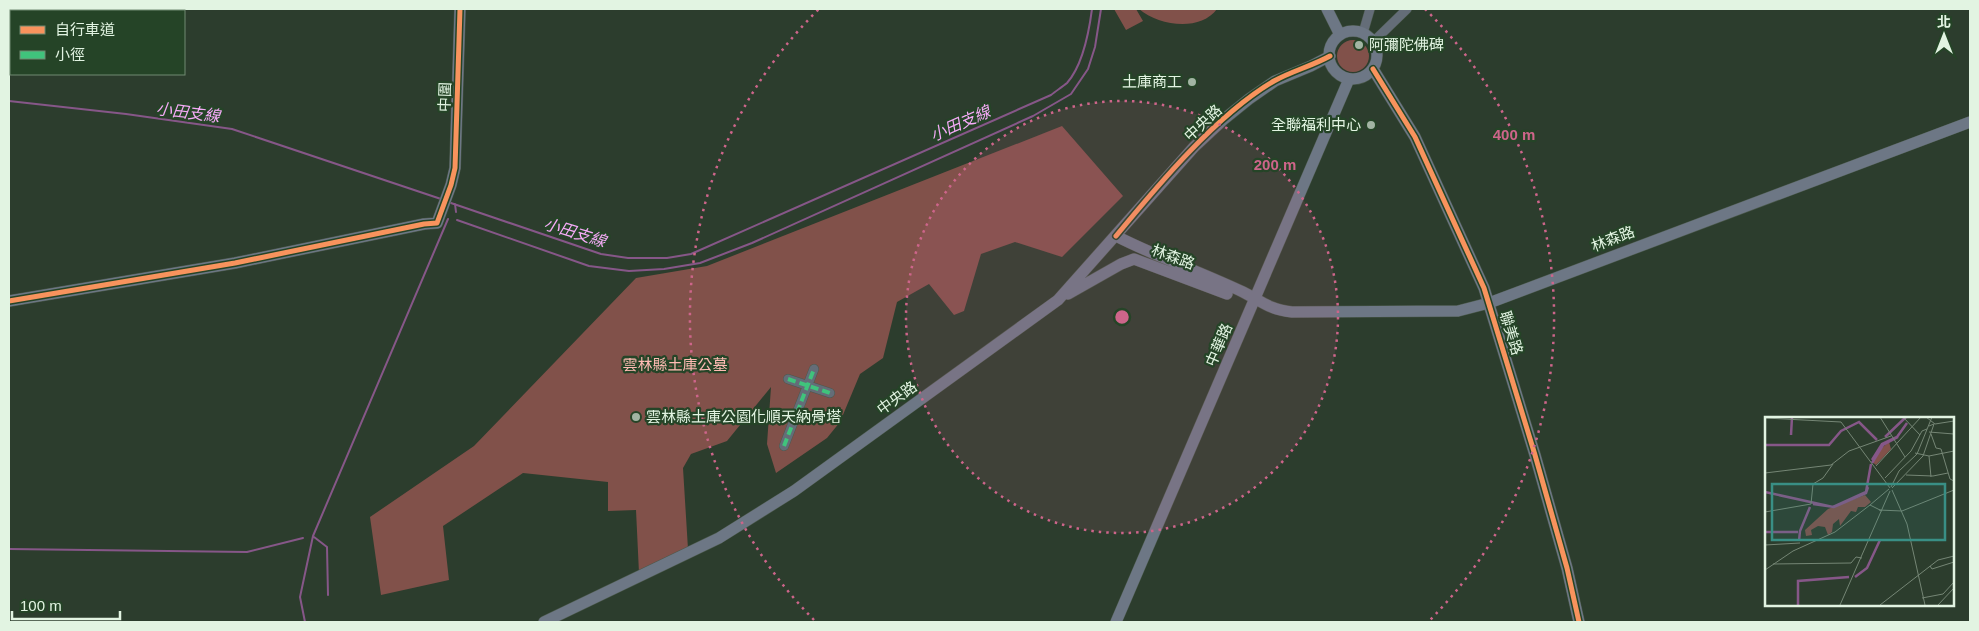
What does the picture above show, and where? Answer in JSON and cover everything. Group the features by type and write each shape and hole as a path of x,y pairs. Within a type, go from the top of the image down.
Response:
{"main road":[{"name":"中圍","path":"9,300 235,263 424,224 437,223 456,168 460,9"},
{"path":"1327,9 1340,35"},
{"path":"1347,32 1363,33 1374,42 1377,55 1374,68 1363,77 1350,79 1342,76 1335,71 1331,64 1331,48 1340,35 1347,32"},
{"name":"中央路","path":"544,622 719,538 794,491 1058,300 1194,147 1249,98 1275,81 1330,56"},
{"name":"聯美路","path":"1374,68 1415,137 1484,288 1541,474 1567,568 1579,622"},
{"name":"中華路","path":"1116,622 1350,79"},
{"name":"林森路","path":"1116,236 1156,256 1244,293 1276,310 1292,312 1458,311 1489,303 1970,122"},
{"name":"林森路","path":"1058,300 1121,264 1134,259 1242,300 1255,300"}],"street":[{"path":"1363,33 1370,9"},
{"path":"1374,42 1407,9"},
{"path":"784,446 814,369"},
{"path":"788,379 830,393"}],"green space":[{"path":"1114,9 1136,9 1143,21 1126,30"},
{"path":"1139,9 1217,9 1210,16 1200,21 1190,24 1179,24 1157,19"},
{"path":"1353,40 1364,45 1369,56 1364,67 1353,72 1342,67 1337,56 1342,45"},
{"name":"雲林縣土庫公墓","path":"1062,126 1123,196 1062,257 1015,242 981,254 964,311 954,315 929,284 897,302 883,358 860,374 840,422 827,438 776,473 767,444 771,387 727,441 691,454 683,468 688,549 639,573 636,510 608,511 608,482 523,473 443,526 449,580 381,595 370,517 474,446 636,278 707,266"}],"waterway":[{"name":"小田支線","path":"448,202 601,254 628,258 667,258 691,254 1051,95 1073,76 1087,38 1092,9"},
{"path":"457,220 589,266 629,271 664,269 700,263 752,243 1033,116 1071,94 1088,69 1095,47 1101,9"},
{"name":"小田支線","path":"9,101 126,114 232,129 441,199"},
{"name":"小田支線","path":"455,204 456,212"},
{"path":"305,622 300,597 313,536 448,219"},
{"path":"314,537 327,547 328,595"},
{"path":"9,549 247,552 303,538"}],"marked path":[{"path":"784,446 814,369"},
{"path":"788,379 830,393"}],"cycle path":[{"path":"9,301 235,263 424,224 437,223 455,168 460,9"},
{"path":"1116,236 1189,152 1231,112 1252,95 1274,81 1330,56"},
{"path":"1373,69 1415,137 1484,288 1535,455 1567,568 1579,622"}],"place":[{"name":"阿彌陀佛碑","path":"1359,45"},
{"name":"土庫商工","path":"1192,82"},
{"name":"全聯福利中心","path":"1371,125"},
{"name":"雲林縣土庫公園化順天納骨塔","path":"636,417"}]}
